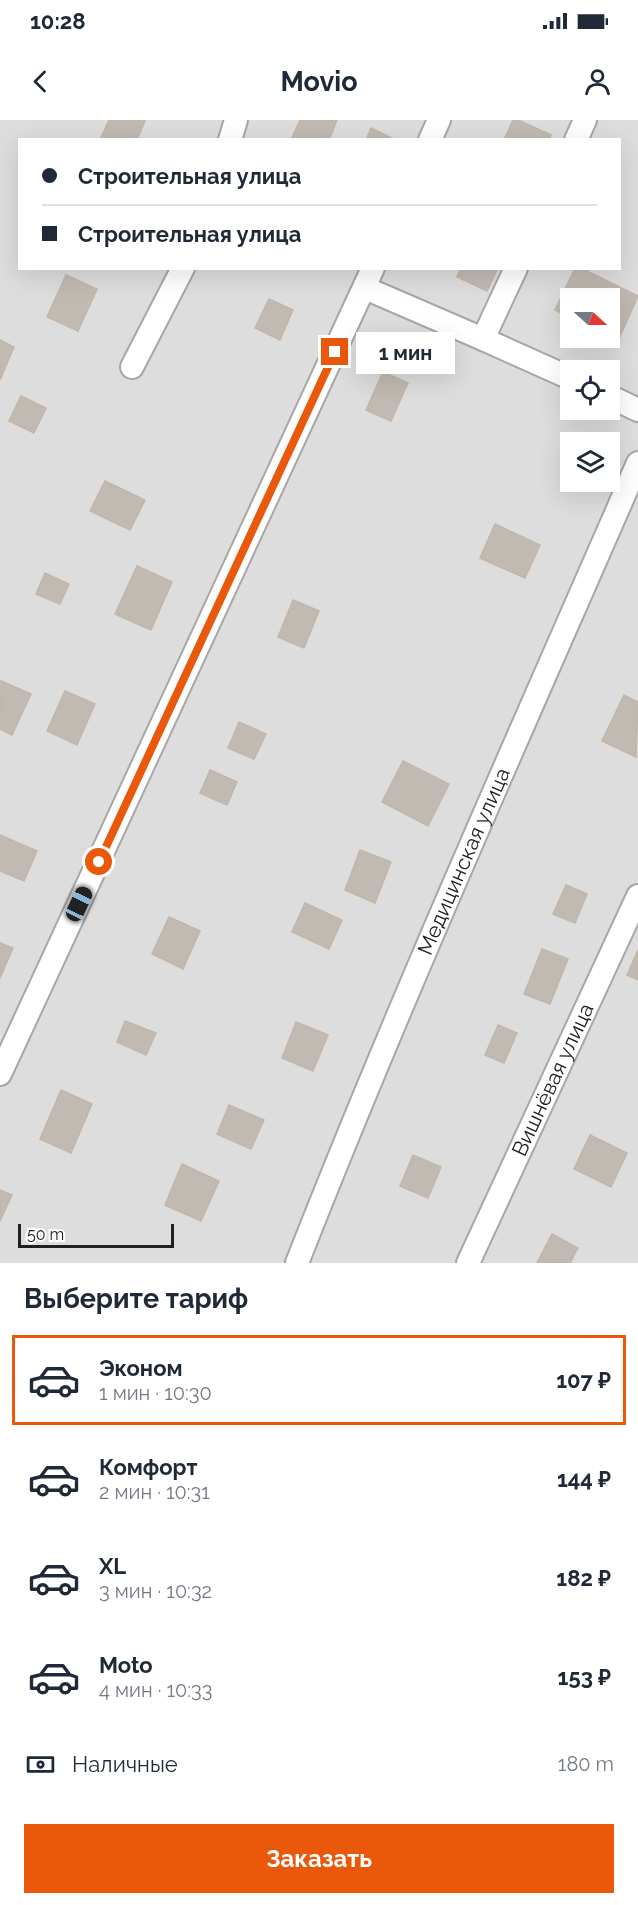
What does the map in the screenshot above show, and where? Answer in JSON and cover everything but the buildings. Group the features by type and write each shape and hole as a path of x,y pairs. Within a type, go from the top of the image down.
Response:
{"street":[{"path":"231,138 236,120"},
{"path":"431,138 439,120"},
{"path":"577,138 585,120"},
{"path":"132,367 182,270"},
{"path":"483,339 515,270"},
{"path":"0,1074 369,278 483,339 560,374"},
{"path":"620,401 638,410"},
{"name":"Медицинская улица","path":"297,1263 356,1114 638,463"},
{"name":"Вишнёвая улица","path":"468,1263 638,896"}],"shaded area":[{"path":"0,120 638,120 638,1263 0,1263"}],"route":[{"path":"99,862 335,352"}]}
